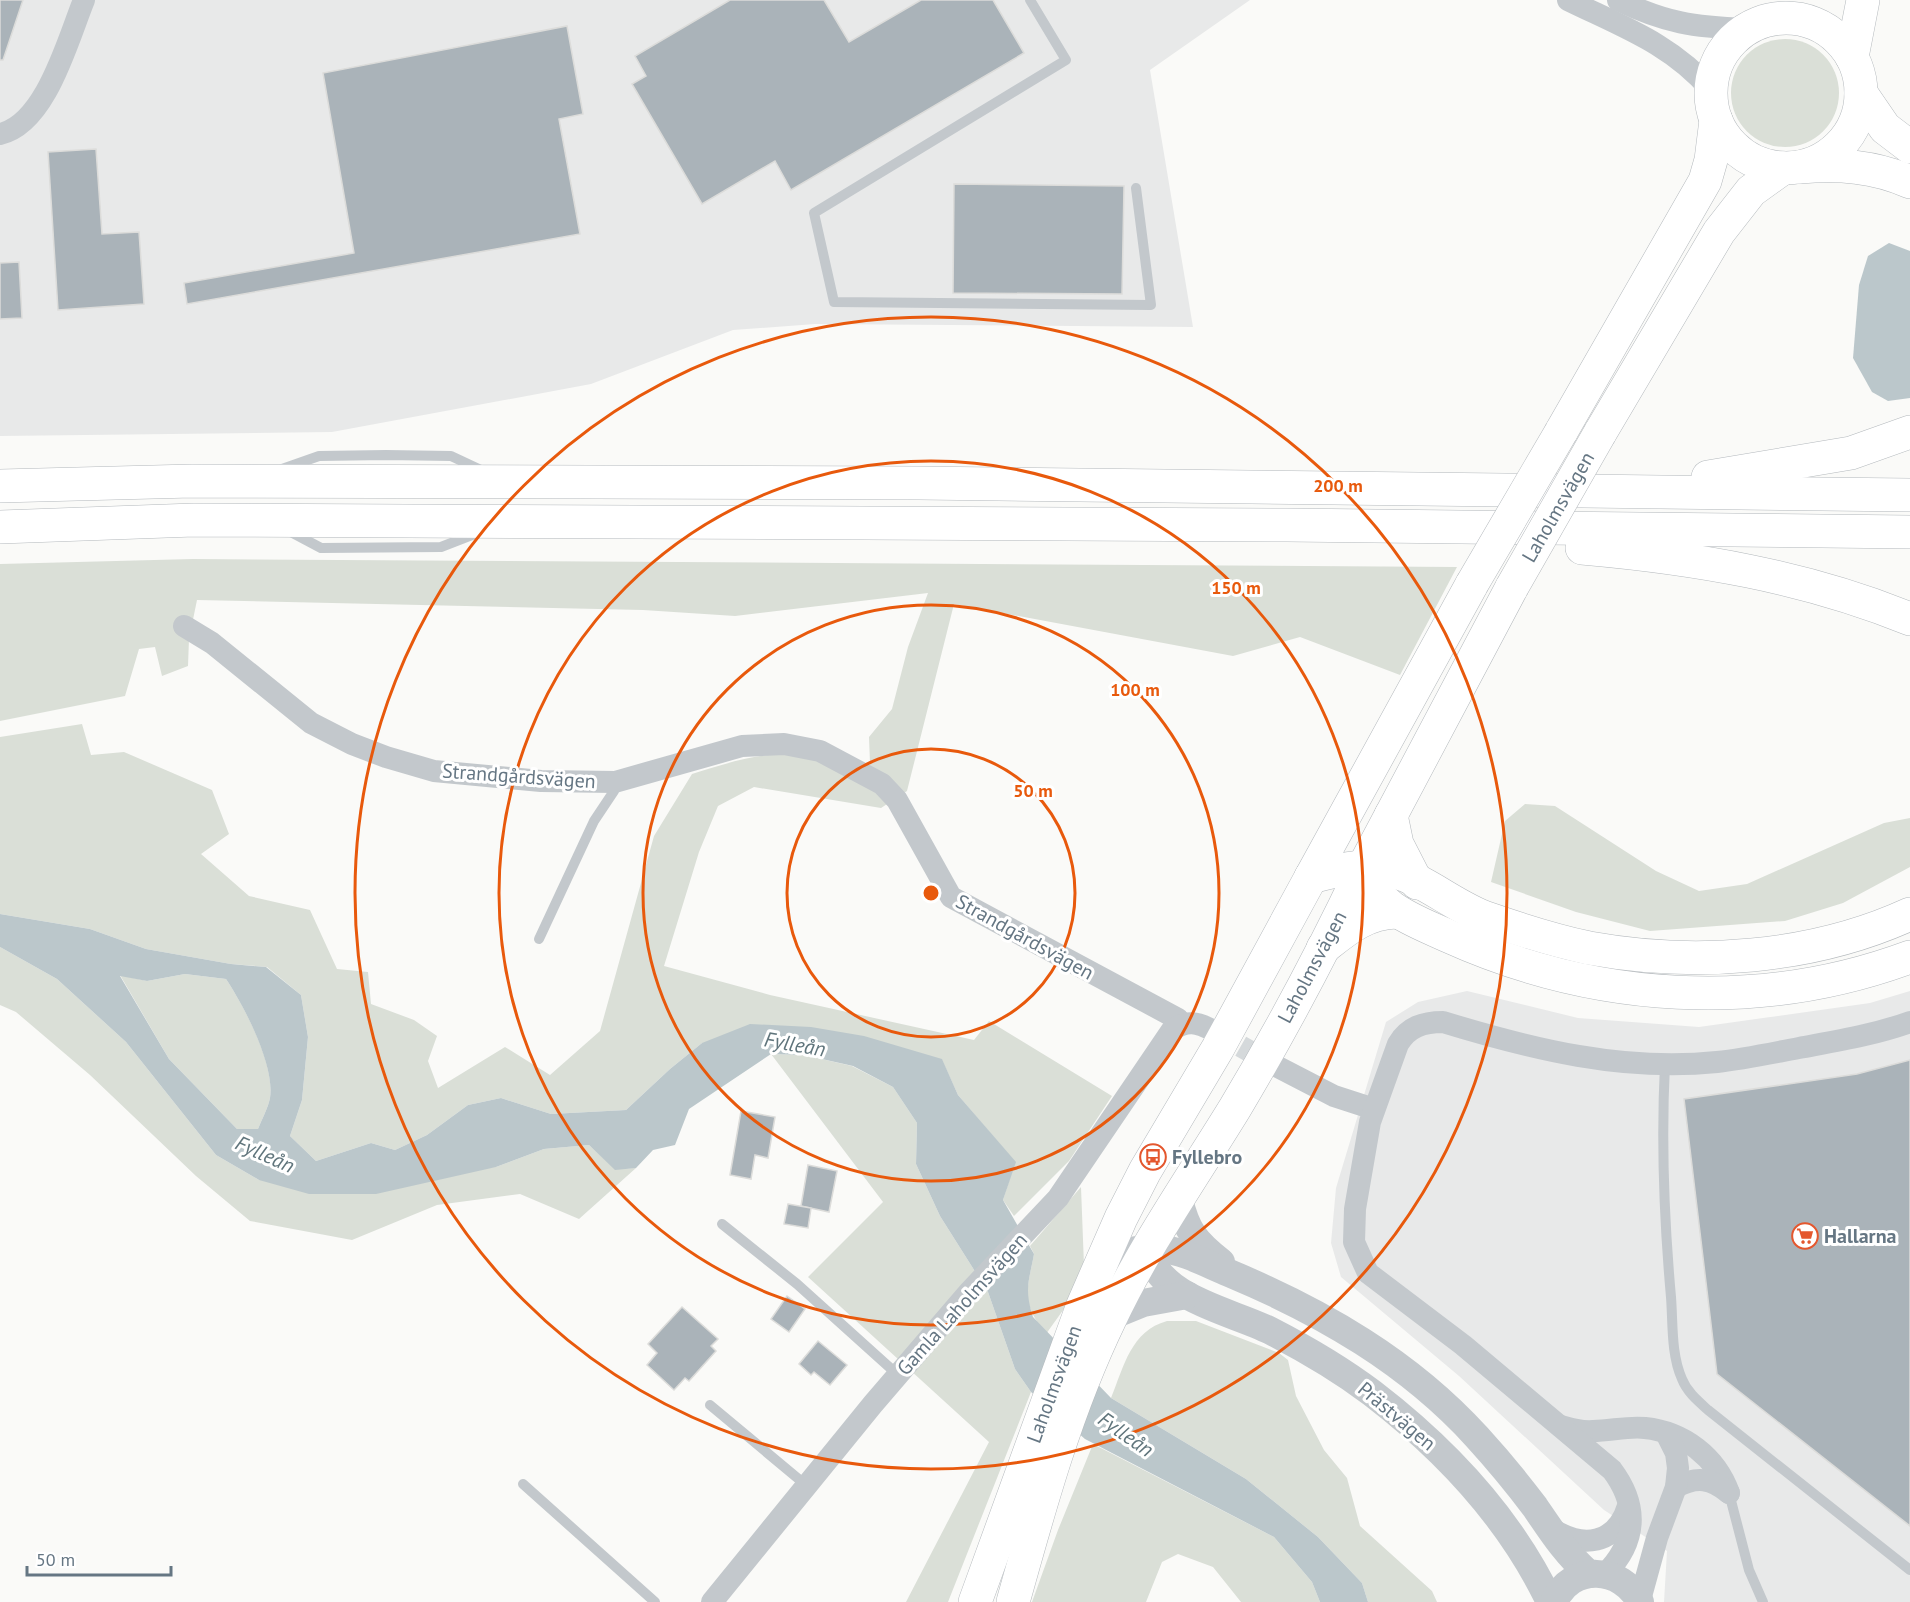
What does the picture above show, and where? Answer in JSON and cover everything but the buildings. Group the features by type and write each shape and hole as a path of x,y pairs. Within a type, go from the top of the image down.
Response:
{"main road":[{"name":"Laholmsvägen","path":"1013,1602 1057,1449 1086,1369 1097,1310 1103,1259 1145,1170 1218,1048 1472,584 1704,181 1711,160 1713,105 1721,55 1758,24 1800,0"},
{"name":"Laholmsvägen","path":"1852,57 1863,0"},
{"name":"Laholmsvägen","path":"975,1602 1006,1511 1097,1310 1146,1249 1247,1087 1323,948 1512,587 1600,432 1719,232 1751,191 1792,168 1822,159 1840,145 1853,126 1861,93 1852,57 1838,38 1817,25 1794,18 1758,24"},
{"path":"1861,93 1886,128 1910,147"},
{"path":"1713,105 1727,139 1742,154 1762,164 1792,168 1828,165 1865,167 1890,173 1910,182"},
{"path":"1595,492 1811,461 1851,453 1910,432"},
{"path":"0,486 250,481 919,483 1910,495"},
{"path":"0,527 268,520 1287,525 1910,532"},
{"path":"1287,525 1323,540 1581,548 1673,556 1782,577 1838,593 1910,619"},
{"path":"1345,813 1352,846 1369,885 1396,912 1523,967 1643,992 1761,992 1849,976 1910,957"},
{"path":"1391,815 1397,844 1417,883"},
{"path":"1311,877 1342,869 1363,868 1391,871 1485,918 1587,947 1659,956 1755,954 1792,950 1874,928 1910,914"},
{"path":"1323,948 1358,921 1378,914 1396,912"},
{"name":"Laholmsvägen","path":"1145,1170 1141,1222 1146,1249"}],"street":[{"path":"0,134 6,133 29,116 44,97 84,0"},
{"path":"1568,0 1658,44 1692,68 1713,105"},
{"path":"1618,0 1646,13 1680,24 1758,24"},
{"name":"Strandgårdsvägen","path":"184,626 212,643 311,723 352,744 434,771 541,782 615,782 742,746 784,744 820,752 882,784 897,800 951,897 1178,1019 1181,1024"},
{"path":"1181,1024 1191,1022 1212,1030"},
{"path":"1597,1574 1618,1561 1628,1542 1631,1525 1625,1491 1612,1470 1463,1345 1368,1273 1354,1242 1354,1209 1374,1109 1398,1044 1403,1037 1424,1023 1443,1022 1572,1056 1614,1062 1716,1062 1854,1038 1910,1022"},
{"name":"Gamla Laholmsvägen","path":"712,1602 970,1291 1037,1222 1086,1159 1163,1042 1181,1024"},
{"path":"1276,1066 1334,1096 1374,1109"},
{"name":"Prästvägen","path":"1179,1199 1186,1228 1195,1239 1244,1279"},
{"name":"Prästvägen","path":"1146,1249 1156,1271 1187,1295 1268,1329 1300,1346 1334,1366 1403,1418 1439,1450 1503,1523 1552,1602 1566,1585 1597,1574"},
{"name":"Prästvägen","path":"1103,1259 1146,1249 1181,1253 1244,1279 1342,1329 1383,1353 1415,1378 1477,1437 1510,1474 1561,1547 1597,1574 1626,1583 1640,1601"},
{"path":"1097,1310 1187,1295"},
{"path":"1556,1425 1590,1432 1635,1428 1682,1439 1707,1456 1718,1468 1729,1493"},
{"path":"1612,1470 1616,1447 1635,1428"},
{"path":"1640,1601 1657,1538 1676,1487 1677,1461 1667,1435"},
{"path":"1676,1487 1696,1479 1708,1479 1718,1483 1729,1493"},
{"path":"1548,1526 1578,1542 1599,1538 1613,1532 1623,1522 1629,1504"}],"lane":[{"path":"1030,0 1066,60 814,213 834,302 1151,305 1136,188"},
{"path":"539,939 594,821 614,791 615,782"},
{"path":"1665,1063 1662,1161 1665,1221 1672,1318 1682,1379 1696,1400 1910,1570"},
{"path":"722,1224 797,1284 898,1376"},
{"path":"710,1405 807,1486"},
{"path":"523,1484 655,1602"},
{"path":"1729,1493 1749,1570 1763,1602"}],"shaded area":[{"path":"0,0 1250,0 1150,70 1193,327 815,324 733,330 591,384 332,432 0,436"},
{"path":"1785,39 1806,43 1823,55 1835,72 1839,93 1835,114 1823,131 1806,143 1785,147 1764,143 1747,131 1735,114 1731,93 1735,72 1747,55 1764,43"},
{"path":"193,559 1457,567 1400,675 1300,637 1233,656 954,604 907,791 881,808 754,787 718,806 699,852 664,966 770,995 974,1040 989,1021 1112,1096 1069,1161 1014,1216 1003,1200 1015,1162 958,1095 942,1060 702,1043 626,1110 551,1114 501,1098 468,1105 427,1135 395,1150 371,1143 316,1161 290,1136 302,1100 308,1037 301,995 267,967 231,964 146,949 90,929 0,914 0,737 82,724 91,755 124,752 212,790 229,834 201,854 249,896 310,910 337,969 368,972 371,1004 414,1020 437,1036 428,1061 438,1088 505,1047 550,1075 600,1031 654,836 692,774 740,760 774,754 791,754 823,761 871,790 869,737 892,709 908,647 928,593 735,616 643,610 197,600 189,639 188,666 162,676 155,647 139,649 125,696 0,721 0,564"},
{"path":"1525,804 1555,806 1656,871 1699,891 1747,884 1884,823 1910,818 1910,867 1843,903 1785,921 1650,931 1576,912 1491,882 1505,821"},
{"path":"0,947 57,979 126,1042 216,1155 259,1180 496,1167 544,1149 589,1145 615,1169 636,1168 579,1219 520,1194 437,1205 352,1240 250,1221 196,1176 90,1075 16,1012 0,1005"},
{"path":"185,974 226,979 257,1036 268,1069 270,1084 269,1102 258,1129 237,1129 169,1059 120,975 147,981"},
{"path":"1467,991 1578,1018 1699,1027 1870,1003 1910,991 1910,1602 1664,1602 1667,1551 1604,1510 1459,1376 1341,1277 1331,1243 1336,1188 1386,1022 1418,1002"},
{"path":"771,1054 804,1055 852,1066 893,1087 917,1123 916,1164 940,1216 988,1292 1015,1369 1031,1392 948,1602 906,1602 989,1442 808,1277 883,1202"},
{"path":"1081,1187 1084,1266 1071,1299 1046,1334 1032,1313 1029,1304 1028,1287 1034,1254 1030,1246"},
{"path":"1167,1321 1196,1321 1279,1353 1288,1360 1296,1396 1324,1450 1347,1478 1360,1526 1432,1591 1437,1602 1368,1602 1362,1583 1318,1537 1246,1479 1111,1398 1130,1351 1137,1341 1155,1326"},
{"path":"1093,1444 1274,1537 1312,1582 1320,1602 1241,1602 1213,1567 1178,1554 1162,1562 1146,1602 1032,1602"}],"water":[{"path":"1889,243 1910,251 1910,398 1888,401 1872,392 1853,358 1859,285 1868,256"},
{"name":"Fylleån","path":"0,914 90,929 146,949 231,964 266,967 301,995 308,1037 302,1100 290,1136 316,1161 371,1143 395,1150 427,1135 468,1105 501,1098 551,1114 626,1110 702,1043 750,1024 811,1027 864,1036 942,1059 958,1095 1016,1162 1003,1200 1034,1254 1028,1292 1033,1317 1111,1398 1246,1479 1318,1537 1362,1583 1368,1602 1320,1602 1312,1582 1274,1537 1085,1439 1031,1392 1015,1369 988,1292 940,1216 916,1164 917,1123 893,1087 853,1066 804,1055 771,1054 689,1109 675,1145 653,1150 636,1168 615,1170 589,1145 544,1149 496,1167 376,1194 309,1194 259,1180 216,1155 126,1042 57,979 0,947","holes":["185,974 226,979 257,1036 268,1069 270,1098 258,1129 237,1129 169,1059 120,976 147,981"]}],"tunnel":[{"path":"1212,1030 1274,1065"}],"place":[{"name":"Fyllebro","path":"1153,1157"},
{"name":"Hallarna","path":"1805,1236"}]}
